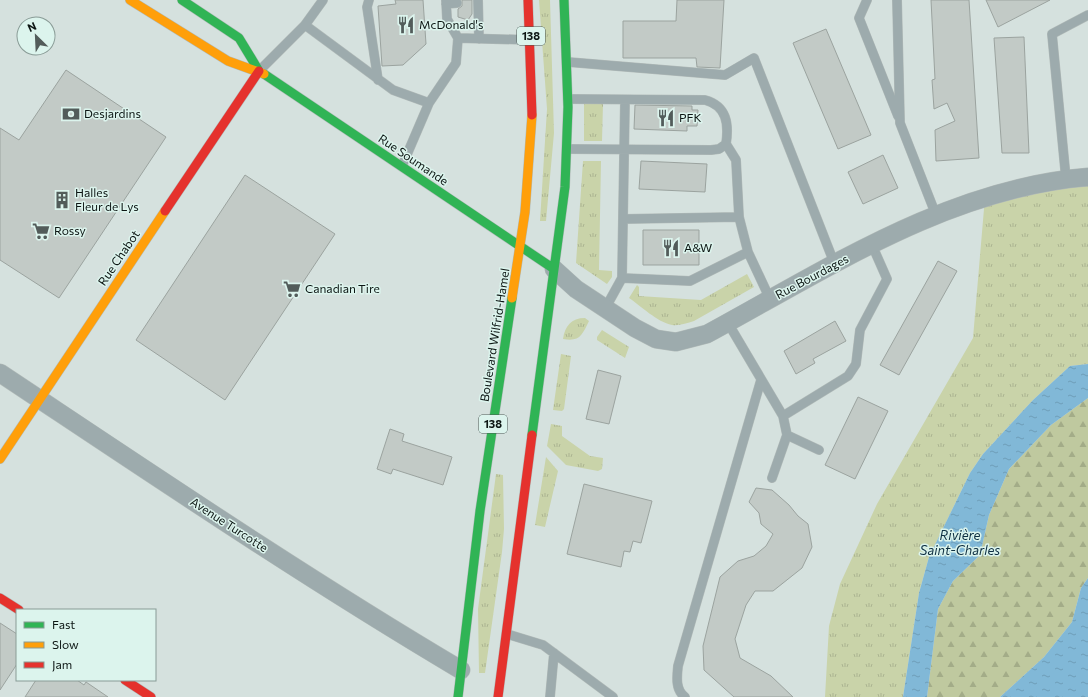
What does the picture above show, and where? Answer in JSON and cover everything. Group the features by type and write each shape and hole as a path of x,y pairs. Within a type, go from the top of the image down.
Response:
{"main road":[{"name":"Rue Soumande","path":"130,0 228,61 259,71 554,268"},
{"name":"Rue Soumande","path":"182,0 238,38 259,71"},
{"name":"Boulevard Wilfrid-Hamel","path":"458,697 480,511 522,246 533,108 528,0"},
{"path":"498,697 560,231 567,149 568,99 568,62 564,0"},
{"name":"Rue Chabot","path":"0,459 259,71"},
{"path":"0,598 17,609"},
{"path":"127,681 151,697"}],"street":[{"name":"Rue Bourdages","path":"554,268 576,289 606,307 635,328 656,339 676,342 708,334 835,264 913,224 985,197 1066,179 1088,177"},
{"name":"Avenue Turcotte","path":"0,373 226,523 404,637 461,670"}],"lane":[{"path":"259,71 305,25 323,0"},
{"path":"867,0 859,18 936,215"},
{"path":"897,0 900,123"},
{"path":"476,1 479,39"},
{"path":"367,2 378,80"},
{"path":"402,166 429,103 456,63 458,38 447,19 446,2 457,4"},
{"path":"1066,179 1052,34 1088,15"},
{"path":"305,25 393,90 429,103"},
{"path":"458,38 531,40"},
{"path":"568,62 725,75 754,58 835,264"},
{"path":"568,99 705,100 715,103 725,116 728,130 726,144 736,160 739,217 748,252 770,299"},
{"path":"606,307 622,278 625,100"},
{"path":"567,149 719,150 726,144"},
{"path":"623,219 739,217"},
{"path":"784,416 848,376 856,364 860,330 887,279 872,245"},
{"path":"622,278 690,281 748,252"},
{"path":"728,323 784,416 787,435 772,478"},
{"path":"685,697 682,695 677,682 678,666 761,380"},
{"path":"787,435 819,450"},
{"path":"506,634 543,645 613,697"},
{"path":"550,697 554,653"}],"green space":[{"path":"539,0 550,0 554,133 546,221 540,221 547,109"},
{"path":"584,104 603,104 602,141 584,141"},
{"path":"583,161 601,161 599,270 612,271 612,277 607,284 576,263"},
{"path":"1088,177 1088,364 1070,366 1033,400 983,454 970,473 929,557 919,593 903,697 825,697 829,626 840,584 877,504 973,338 985,197"},
{"path":"747,274 754,287 694,321 680,325 672,325 661,321 629,298 637,285 639,287 639,296 701,300"},
{"path":"585,318 589,321 580,336 569,340 563,339 565,330 572,321"},
{"path":"602,330 629,347 625,358 597,340 597,337"},
{"path":"561,354 571,356 564,409 562,411 553,410"},
{"path":"1088,398 1088,578 1081,588 1072,622 1044,657 1000,697 927,697 938,609 953,581 980,555 989,515 1009,469 1051,425"},
{"path":"551,424 562,426 562,436 590,456 603,458 602,469 598,471 566,465 547,446"},
{"path":"546,457 558,471 545,527 535,525"},
{"path":"496,474 503,475 504,529 485,673 479,673 478,609"}],"water":[{"name":"Rivière Saint-Charles","path":"1088,364 1088,398 1051,425 1009,469 989,515 980,555 953,581 938,609 927,697 903,697 919,593 929,557 970,473 983,454 1033,400 1070,366"},
{"path":"1088,578 1088,697 1000,697 1044,657 1072,622 1081,588"}],"building":[{"path":"395,0 423,0 426,44 403,65 382,66 378,6 396,4"},
{"path":"462,0 472,0 472,14 468,20 458,17 458,9 462,6"},
{"path":"677,0 724,0 720,68 697,67 696,58 623,58 623,21 676,21"},
{"path":"931,0 969,0 979,158 936,161 935,130 955,121 947,103 934,109 932,80 935,79"},
{"path":"986,0 1050,0 998,27"},
{"path":"826,29 871,135 838,149 793,43"},
{"path":"1024,37 1029,153 1002,153 994,38"},
{"name":"Halles Fleur de Lys","path":"66,70 166,137 59,298 0,260 0,128 19,140"},
{"name":"PFK","path":"635,105 692,106 692,110 698,110 697,126 687,126 687,131 634,129"},
{"path":"883,155 898,188 863,204 848,172"},
{"path":"641,161 707,164 705,192 639,189"},
{"path":"245,175 335,234 225,400 136,340"},
{"name":"A&W","path":"643,230 699,230 699,265 643,265"},
{"path":"938,261 957,271 899,375 880,365"},
{"path":"835,321 846,341 813,359 815,363 796,374 784,351"},
{"path":"598,370 621,376 609,424 586,419"},
{"path":"858,397 888,411 855,479 825,465"},
{"path":"390,429 404,434 402,441 452,457 443,485 393,469 391,474 377,469"},
{"path":"584,484 652,501 641,543 633,541 630,552 624,551 621,567 567,554"},
{"path":"756,488 772,490 808,524 812,547 802,568 773,591 755,591 746,605 735,639 740,658 771,676 793,697 734,697 704,670 703,646 720,577 738,561 754,556 766,546 773,534 761,524 759,513 749,502"},
{"path":"0,623 16,633 16,666 0,690"},
{"path":"35,681 78,681 84,685 86,682 108,697 25,697"}],"traffic: fast":[{"path":"182,0 239,38 259,71"},
{"path":"532,435 565,187 568,107 564,0"},
{"path":"264,74 554,269"},
{"path":"458,697 480,511 512,298"}],"traffic: slow":[{"path":"130,0 228,61 264,74"},
{"path":"512,298 525,212 532,115"},
{"path":"0,459 165,211"}],"traffic: jam":[{"path":"528,0 532,115"},
{"path":"165,211 259,71"},
{"path":"498,697 532,435"},
{"path":"0,598 17,609"},
{"path":"127,681 151,697"}],"place":[{"name":"McDonald's","path":"406,25"},
{"name":"Desjardins","path":"71,114"},
{"name":"PFK","path":"666,118"},
{"name":"Halles Fleur de Lys","path":"62,200"},
{"name":"Rossy","path":"41,231"},
{"name":"A&W","path":"671,248"},
{"name":"Canadian Tire","path":"292,289"}]}
